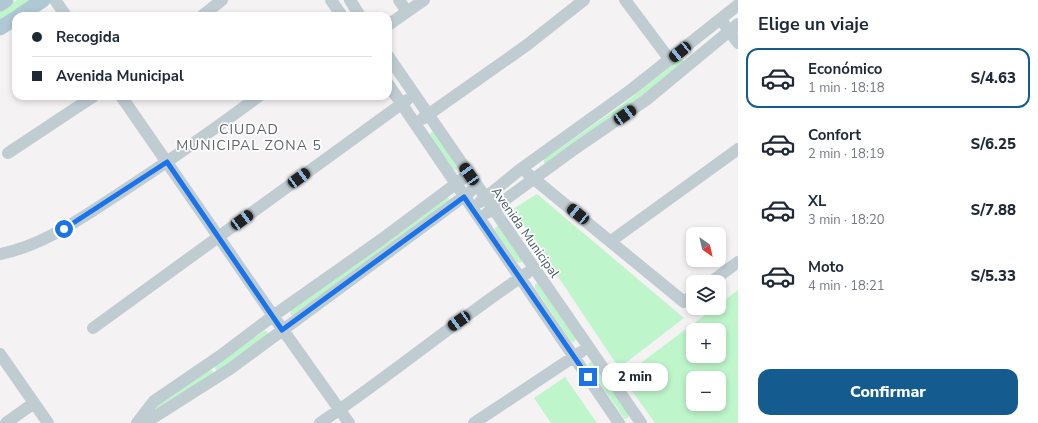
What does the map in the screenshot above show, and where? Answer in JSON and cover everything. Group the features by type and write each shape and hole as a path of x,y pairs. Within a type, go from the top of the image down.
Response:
{"main road":[{"path":"0,4 6,0"},
{"path":"25,12 43,0"},
{"path":"0,28 12,20"}],"street":[{"path":"55,0 63,12"},
{"path":"207,12 222,0"},
{"path":"331,0 339,12"},
{"path":"350,0 358,12"},
{"path":"399,0 407,12"},
{"path":"392,22 424,0"},
{"path":"415,124 527,45 584,0"},
{"path":"625,0 670,60"},
{"path":"472,207 522,168 632,89 738,5"},
{"path":"720,19 734,28 738,42"},
{"path":"480,218 576,148 646,100 734,28"},
{"name":"Avenida Municipal","path":"392,62 641,423"},
{"path":"392,90 464,197 575,356 619,423"},
{"path":"93,328 415,95"},
{"path":"8,152 88,100"},
{"path":"124,100 282,330 349,423"},
{"path":"0,254 13,252 64,229 167,162 253,100"},
{"path":"611,241 738,149"},
{"path":"522,168 684,302 686,300"},
{"path":"137,423 154,401 220,356 273,316 382,240 469,174"},
{"path":"145,423 230,369 478,187"},
{"path":"720,275 738,262"},
{"path":"320,423 340,410 434,339 534,268"},
{"path":"474,423 589,347"},
{"path":"0,354 48,423"},
{"path":"6,423 34,403"}],"green space":[{"path":"17,0 30,0 0,22 0,11"},
{"path":"681,58 684,62 648,91 544,163 544,159 622,105"},
{"path":"432,132 434,132 458,168 456,170 453,169 430,136"},
{"path":"537,194 684,318 619,368 513,209"},
{"path":"445,197 448,197 448,202 293,316 290,314 291,310"},
{"path":"497,226 523,260 520,263 517,262 495,230"},
{"path":"537,283 576,339 574,342 571,341 535,288"},
{"path":"738,290 738,423 655,423 622,377 686,329 686,363 726,363 726,323 694,323 705,315 726,315 726,299"},
{"path":"264,331 267,331 268,335 217,372 214,366"},
{"path":"592,362 629,416 627,419 624,418 589,367 588,365"},
{"path":"210,369 215,374 157,409 157,404"},
{"path":"565,377 597,423 551,423 534,398"}],"district":[{"name":"CIUDAD MUNICIPAL ZONA 5","path":"249,138"}],"route":[{"path":"64,229 167,162 282,330 464,197 521,277 588,377"}]}
